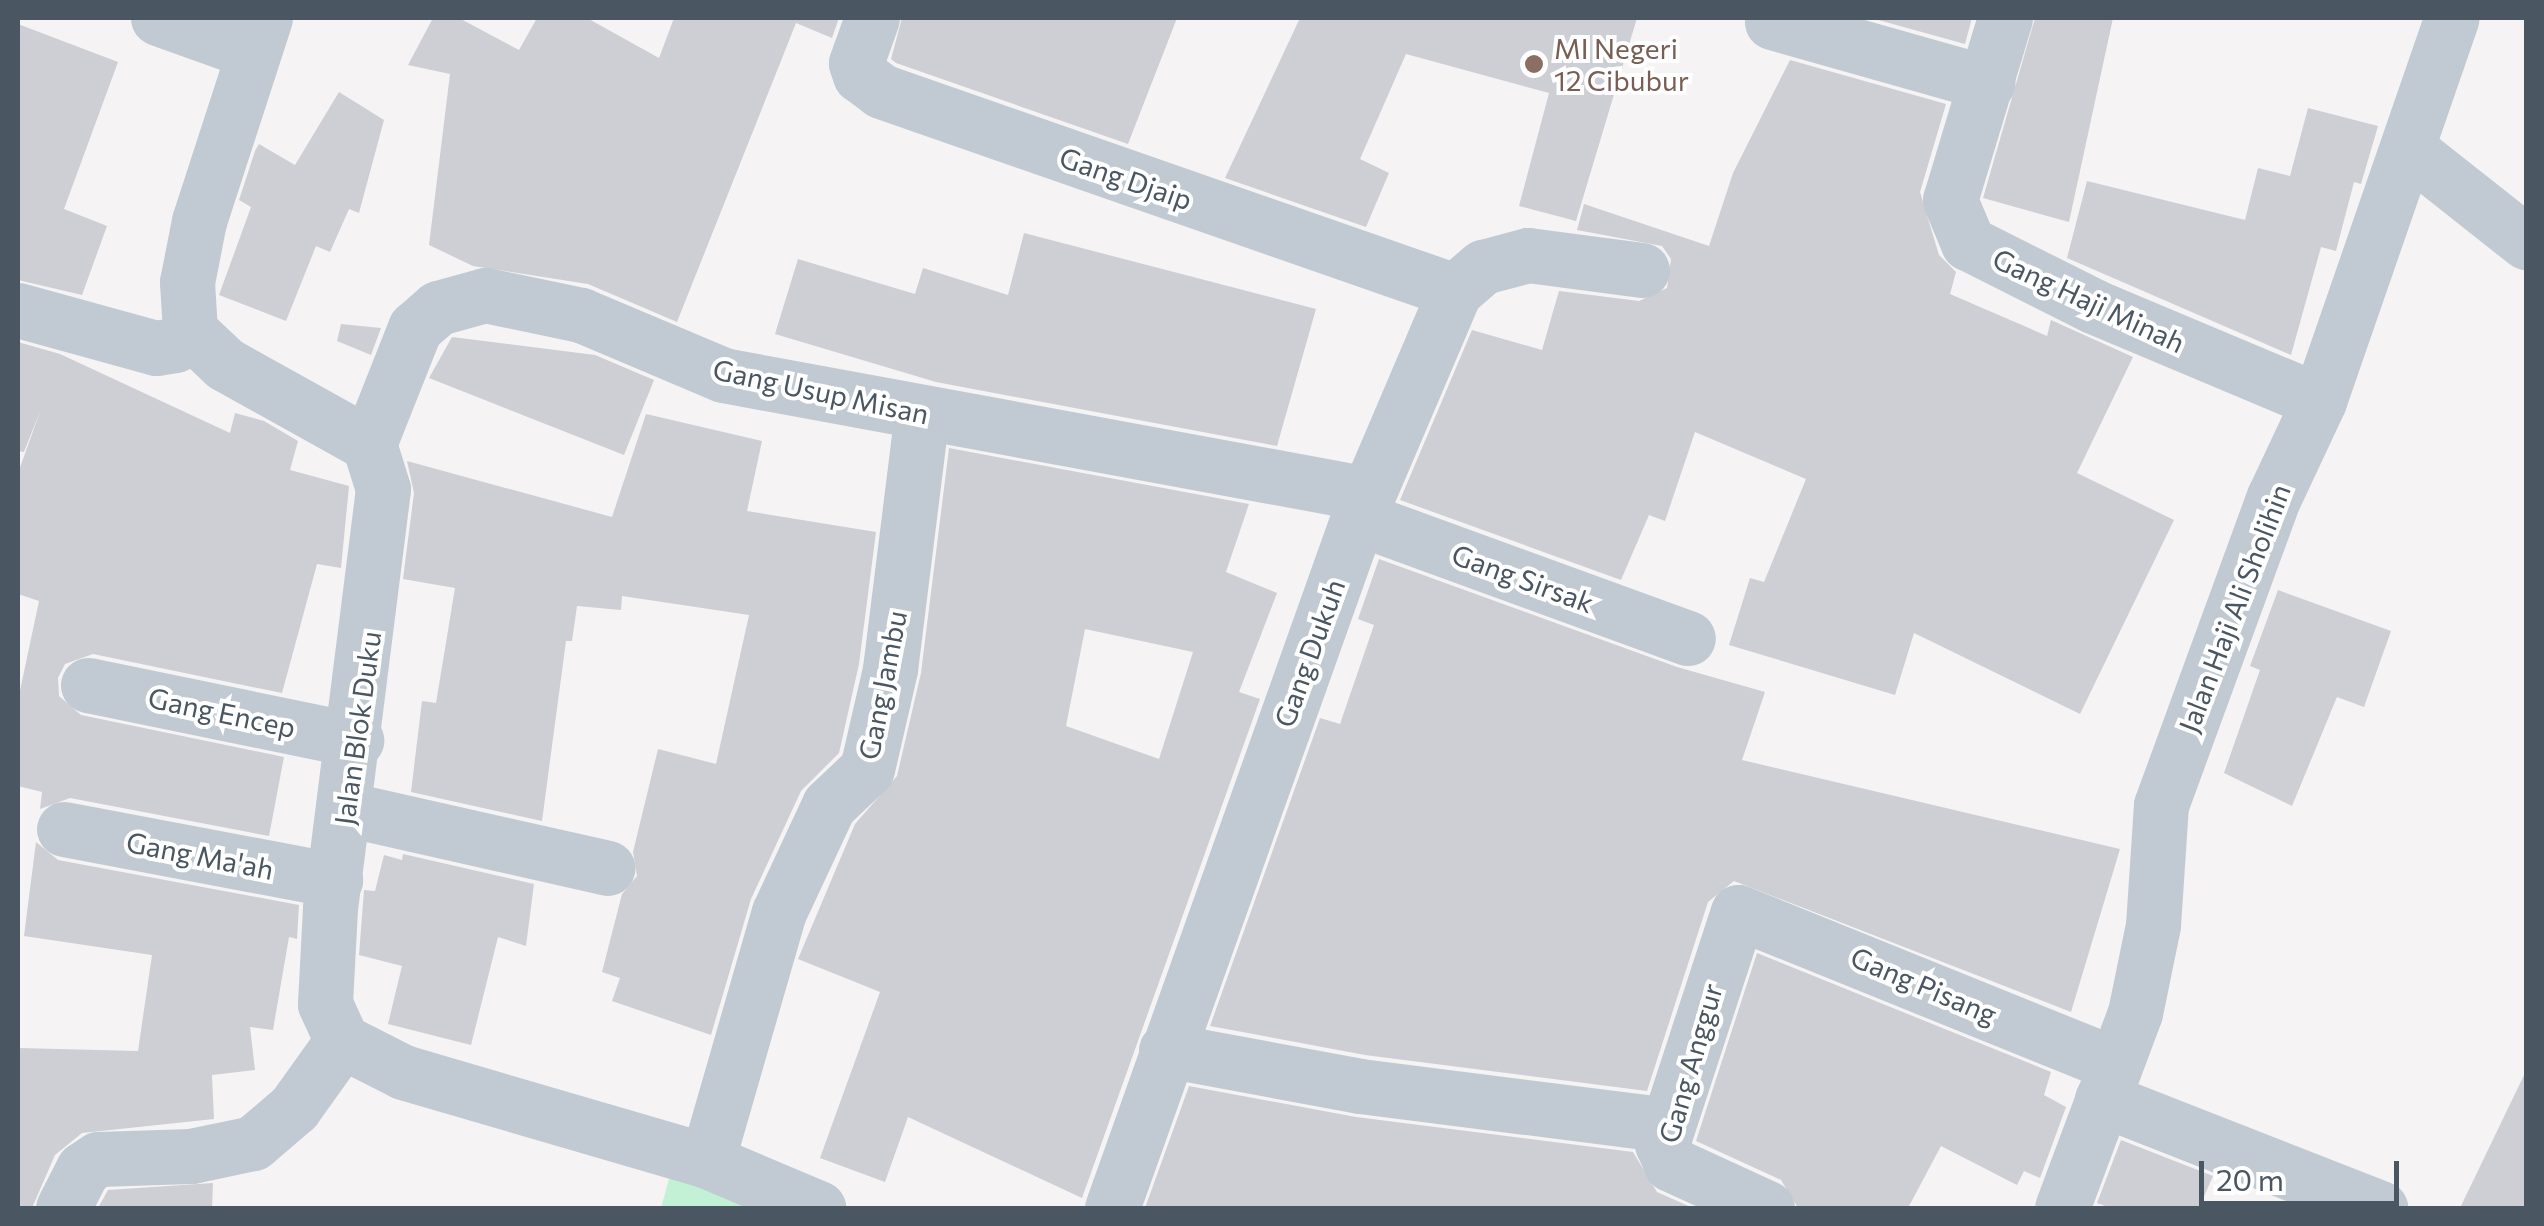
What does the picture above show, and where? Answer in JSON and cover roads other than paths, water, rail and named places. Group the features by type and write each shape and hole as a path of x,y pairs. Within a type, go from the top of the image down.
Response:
{"street":[{"path":"158,18 258,34 199,221 187,282 190,331 225,364 368,444"},
{"name":"Gang Djaip","path":"872,18 856,63 860,76 881,92 1455,290"},
{"name":"Gang Haji Minah","path":"2005,18 1950,200 1968,243 2094,306 2319,401"},
{"name":"Jalan Haji Ali Sholihin","path":"2062,1208 2135,1013 2153,925 2161,805 2274,497 2319,401 2452,18"},
{"path":"1772,22 1988,83"},
{"path":"2407,148 2526,242"},
{"path":"1455,290 1483,267 1528,255 1642,270"},
{"name":"Gang Dukuh","path":"1112,1208 1363,506 1455,290"},
{"name":"Gang Usup Misan","path":"368,444 415,328 438,308 485,296 581,315 723,375 1363,506"},
{"path":"18,310 156,348 175,344 190,331"},
{"name":"Gang Jambu","path":"707,1161 779,912 829,805 867,769 890,669 922,413"},
{"name":"Jalan Blok Duku","path":"342,1041 326,1004 335,880 382,532 383,488 368,444"},
{"name":"Gang Sirsak","path":"1363,506 1688,638"},
{"name":"Gang Encep","path":"88,685 356,740"},
{"path":"346,809 607,868"},
{"name":"Gang Ma'ah","path":"64,829 335,880"},
{"name":"Gang Pisang","path":"1733,916 1744,910 2109,1082"},
{"name":"Gang Anggur","path":"1733,916 1662,1144 1671,1164 1767,1208"},
{"path":"63,1208 83,1169 98,1159 191,1156 252,1143 294,1108 342,1041 403,1072 707,1161 818,1208"},
{"path":"1166,1050 1360,1086 1668,1124"},
{"path":"2109,1082 2380,1208"}],"place":[{"name":"MI Negeri 12 Cibubur","path":"1534,64"}]}
